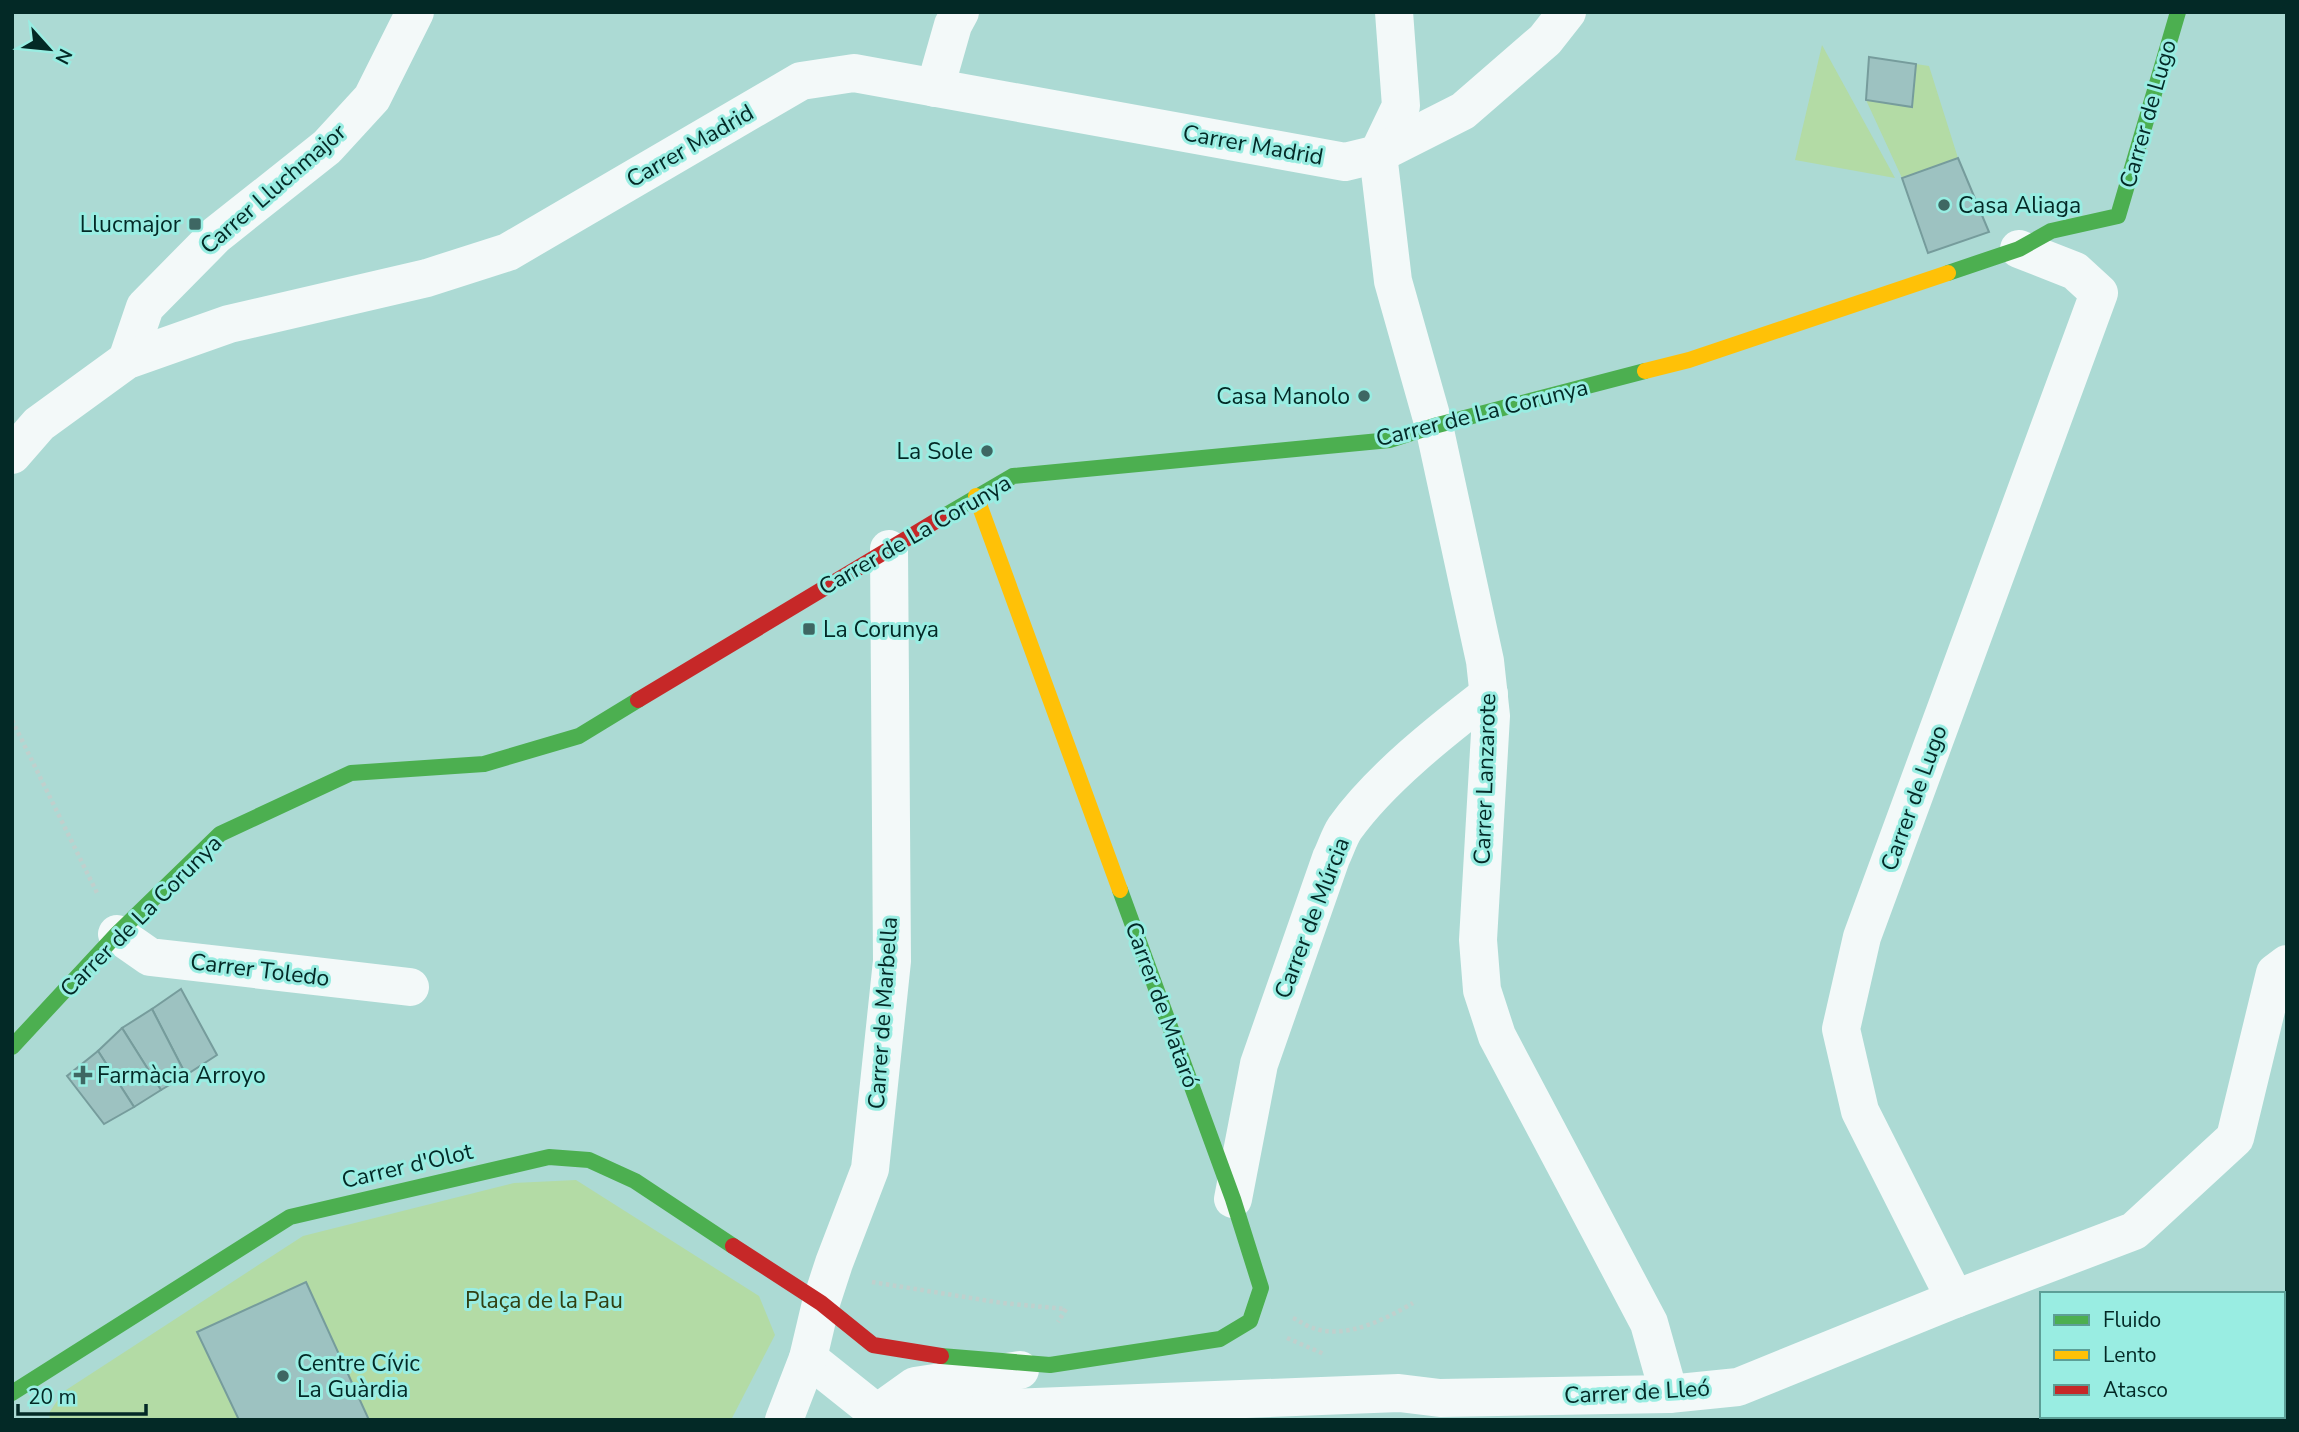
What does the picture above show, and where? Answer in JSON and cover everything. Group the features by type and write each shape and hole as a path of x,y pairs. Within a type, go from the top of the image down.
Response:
{"street":[{"name":"Carrer Lluchmajor","path":"127,360 145,307 216,235 327,147 372,98 415,12"},
{"path":"935,88 953,24 961,12"},
{"path":"1378,155 1401,106 1394,12"},
{"name":"Carrer Madrid","path":"12,455 26,426 127,360 229,324 427,278 508,252 801,81 854,73 1345,162 1378,155 1463,111 1545,40 1567,12"},
{"name":"Carrer de Lugo","path":"2118,216 2178,12"},
{"name":"Carrer Lanzarote","path":"1378,155 1393,281 1434,426 1485,661 1491,716 1478,940 1482,990 1497,1036 1649,1323 1669,1394"},
{"name":"Carrer de La Corunya","path":"12,1048 117,933 220,834 351,773 484,764 579,736 1013,476 1390,440 1434,426 1689,360 2019,249 2051,231 2118,216"},
{"name":"Carrer de Lugo","path":"1955,1299 1860,1111 1841,1029 1862,937 2099,293 2075,271 2019,249"},
{"name":"Carrer de Mataró","path":"976,496 1233,1199 1261,1288 1255,1304"},
{"name":"Carrer de Marbella","path":"784,1420 808,1358 834,1263 870,1169 892,961 889,549"},
{"name":"Carrer de Múrcia","path":"1233,1199 1259,1064 1327,870 1344,830 1400,769 1489,694"},
{"name":"Carrer Toledo","path":"117,933 150,957 410,988"},
{"name":"Carrer de Lleó","path":"870,1416 1320,1408 1399,1394 1440,1398 1669,1394 1738,1387 1955,1299 2134,1231 2235,1138 2275,973 2287,964"},
{"name":"Carrer d'Olot","path":"12,1393 290,1217 549,1157 589,1160 635,1181 821,1303"},
{"path":"821,1303 873,1345 923,1355 1050,1365"},
{"path":"808,1358 870,1416 915,1385 1220,1339 1250,1321 1255,1304"}],"path":[{"path":"12,720 117,933"},
{"path":"834,1263 855,1279 1002,1303 1066,1309"},
{"path":"1255,1304 1288,1315 1315,1329 1344,1331 1384,1321 1413,1304"}],"green space":[{"path":"1822,45 1895,178 1795,160"},
{"path":"1916,64 1929,66 1958,158 1902,178 1866,100 1911,107"},
{"name":"Plaça de la Pau","path":"576,1180 759,1296 775,1335 731,1420 50,1420 49,1413 63,1392 303,1236 514,1183"}],"building":[{"path":"1869,57 1916,64 1912,107 1866,100"},
{"name":"Casa Aliaga","path":"1958,158 1989,232 1928,253 1902,178"},
{"path":"181,989 217,1055 186,1075 152,1009"},
{"path":"152,1009 186,1075 161,1090 122,1028"},
{"path":"122,1028 161,1090 134,1107 98,1051"},
{"path":"98,1051 134,1107 104,1124 67,1076"},
{"name":"Centre Cívic La Guàrdia","path":"306,1282 369,1420 239,1420 197,1332"}],"traffic: fast":[{"path":"1948,273 2019,249 2051,231 2118,216 2178,12"},
{"path":"941,518 1013,476 1390,440 1645,371"},
{"path":"12,1047 117,934 220,834 351,773 484,764 579,736 638,700"},
{"path":"941,1356 1050,1365 1220,1339 1250,1321 1261,1288 1233,1199 1120,890"},
{"path":"12,1393 290,1217 549,1157 589,1160 635,1181 733,1246"}],"traffic: slow":[{"path":"1645,371 1689,360 1948,273"},
{"path":"976,496 1120,890"}],"traffic: jam":[{"path":"638,700 941,518"},
{"path":"733,1246 821,1303 873,1345 941,1356"}],"place":[{"name":"Casa Aliaga","path":"1944,205"},
{"name":"Llucmajor","path":"195,224"},
{"name":"Casa Manolo","path":"1364,396"},
{"name":"La Sole","path":"987,451"},
{"name":"La Corunya","path":"809,629"},
{"name":"Farmàcia Arroyo","path":"83,1075"},
{"name":"Centre Cívic La Guàrdia","path":"283,1376"}]}
